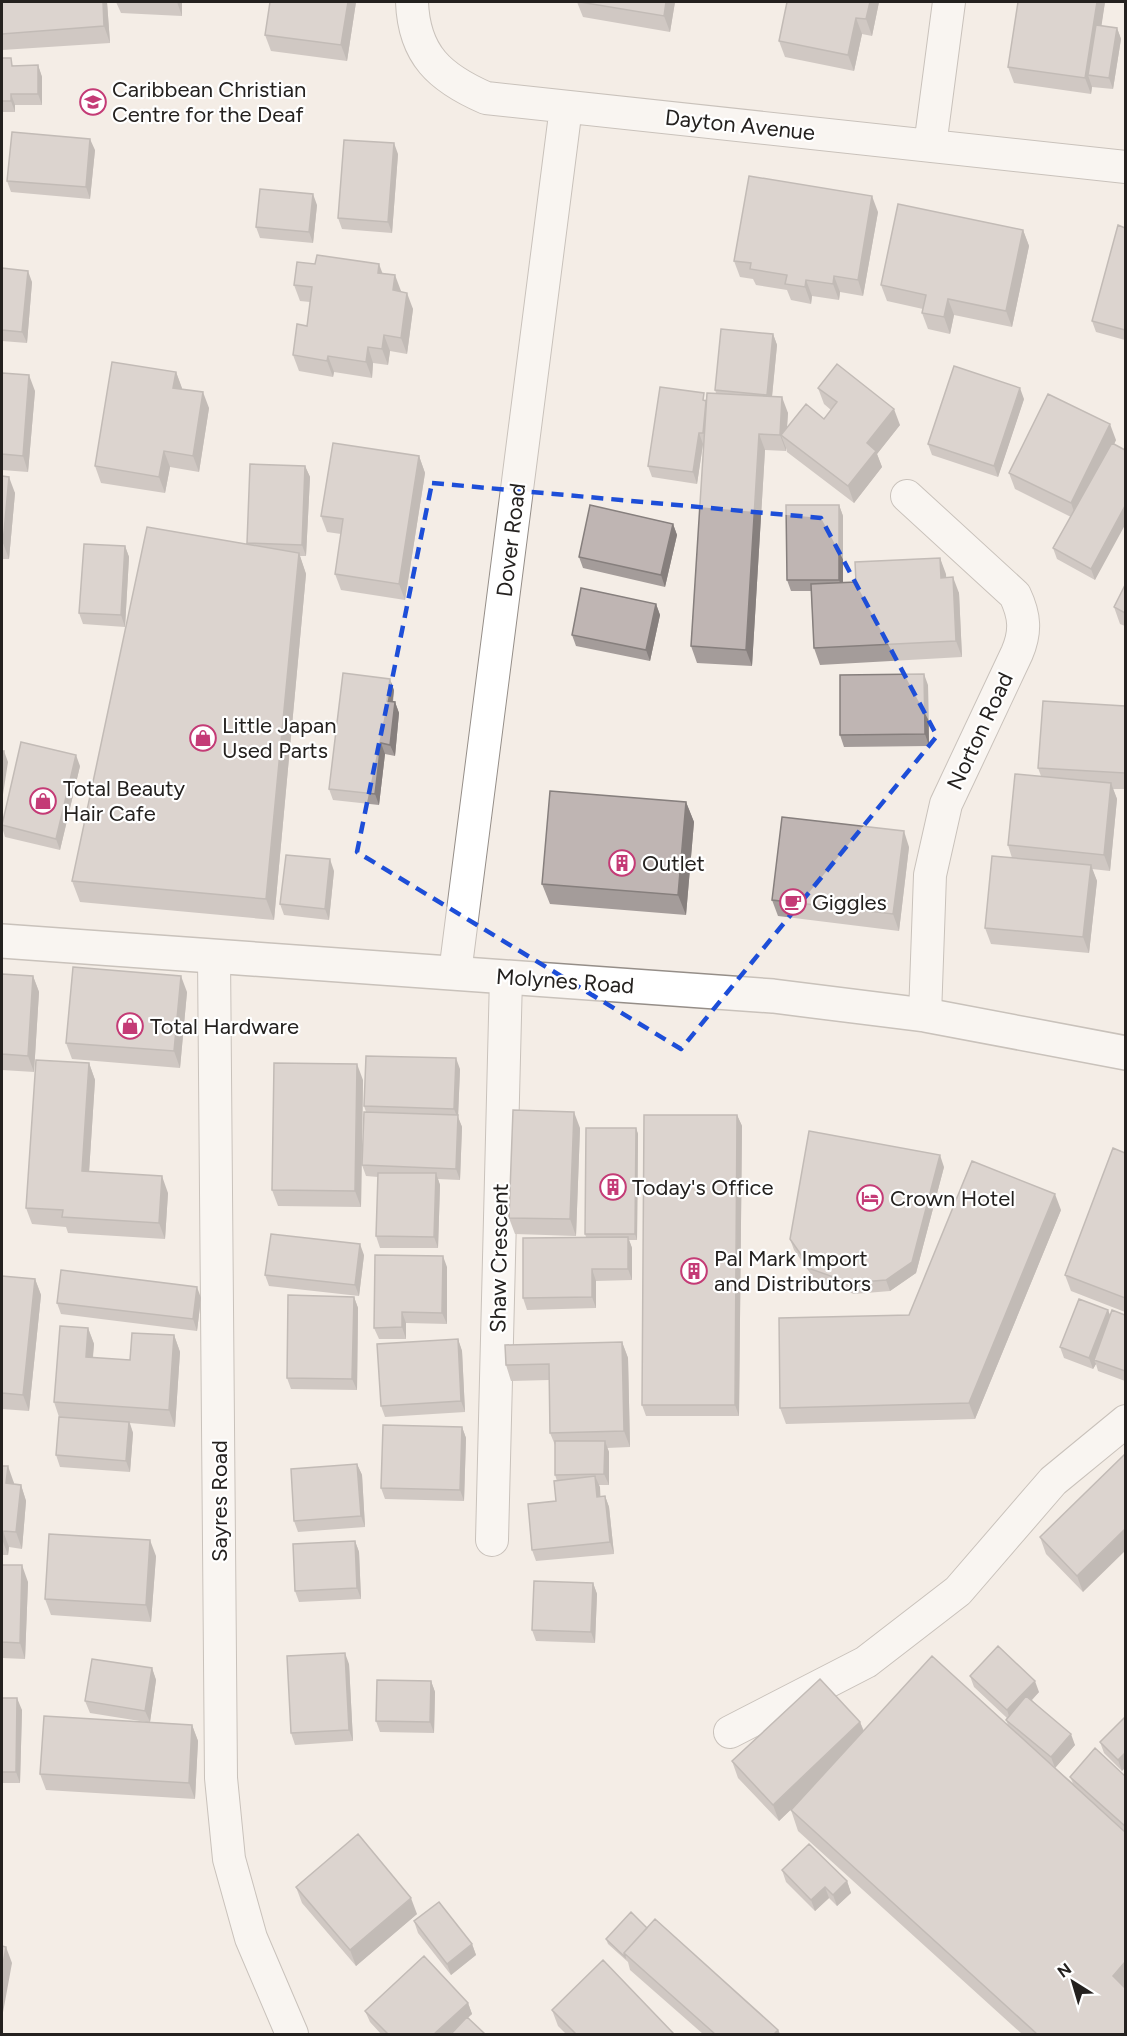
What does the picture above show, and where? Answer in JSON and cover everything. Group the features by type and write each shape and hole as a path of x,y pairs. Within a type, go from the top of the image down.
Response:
{"main road":[{"name":"Molynes Road","path":"2,941 773,996 925,1015 1125,1053"}],"street":[{"name":"Dayton Avenue","path":"412,2 413,23 422,49 438,71 460,87 486,98 1125,166"},
{"path":"930,146 950,2"},
{"name":"Dover Road","path":"455,973 566,107"},
{"name":"Norton Road","path":"907,496 1015,595 1024,624 1023,639 1017,653 946,804 930,875 925,1015"},
{"name":"Sayres Road","path":"214,956 221,1778 232,1870 251,1938 292,2034"},
{"name":"Shaw Crescent","path":"492,1540 506,977"},
{"path":"730,1732 866,1662 958,1591 1053,1481 1125,1421"}],"highlighted area":[{"path":"432,483 821,518 937,736 681,1049 357,852"}],"building":[{"path":"2,2 103,2 104,26 2,34"},
{"path":"270,2 348,2 341,45 265,35"},
{"path":"580,2 666,2 664,16"},
{"path":"787,2 870,2 866,19 856,18 848,55 779,41"},
{"path":"1018,2 1097,2 1085,78 1008,67"},
{"path":"1096,25 1117,28 1109,78 1088,75"},
{"path":"2,58 11,58 12,66 38,65 38,94 11,94 11,101 2,101"},
{"path":"12,132 90,139 86,187 7,181"},
{"path":"344,140 394,143 388,222 338,218"},
{"path":"749,176 872,196 858,280 834,276 833,284 806,280 805,287 785,284 787,275 750,269 751,263 734,261"},
{"path":"260,189 313,194 309,232 256,227"},
{"path":"898,204 1023,230 1006,311 948,299 944,317 922,313 926,295 881,285"},
{"path":"1118,225 1125,228 1125,330 1092,321"},
{"path":"317,255 379,264 378,273 395,275 393,290 407,293 401,338 384,335 382,349 368,347 366,362 328,356 327,361 293,355 297,324 307,326 312,287 294,285 297,262 315,264"},
{"path":"2,268 28,271 22,332 2,330"},
{"path":"721,329 773,334 767,395 715,390"},
{"path":"112,362 176,372 173,388 203,392 193,456 164,451 159,477 95,466"},
{"path":"837,364 894,409 867,443 876,451 848,486 781,435 806,404 824,419 837,402 818,388"},
{"path":"954,366 1020,388 994,466 928,444"},
{"path":"2,373 29,375 23,456 2,454"},
{"path":"660,387 704,393 703,400 706,401 703,433 699,433 693,472 648,466"},
{"path":"707,393 782,397 780,435 759,434 746,650 691,646"},
{"path":"1048,394 1110,424 1071,503 1009,473"},
{"path":"333,443 419,456 399,584 335,574 343,519 321,516"},
{"path":"1112,443 1125,450 1125,506 1091,569 1053,548"},
{"path":"250,464 305,466 302,545 247,543"},
{"path":"2,476 9,477 3,543 2,543"},
{"path":"590,505 673,524 661,575 579,557"},
{"path":"786,505 839,505 839,580 787,580"},
{"name":"Little Japan Used Parts","path":"147,527 299,553 266,899 72,881"},
{"path":"84,544 125,546 121,615 79,613"},
{"path":"940,558 941,578 953,577 956,641 814,648 811,584 856,582 855,562"},
{"path":"1125,585 1125,613 1114,607"},
{"path":"581,588 656,604 646,650 572,635"},
{"path":"343,673 390,679 387,701 395,702 390,745 381,743 375,794 329,789"},
{"path":"924,674 925,734 840,735 840,675"},
{"path":"1043,701 1125,706 1125,773 1038,768"},
{"name":"Total Beauty Hair Cafe","path":"21,742 76,755 56,839 2,825"},
{"path":"1015,774 1111,783 1104,855 1008,845"},
{"name":"Outlet","path":"550,791 686,802 678,895 542,884"},
{"path":"782,817 904,831 893,914 772,900"},
{"path":"286,855 330,859 325,909 280,904"},
{"path":"992,856 1091,865 1083,937 985,928"},
{"name":"Total Hardware","path":"73,967 181,976 174,1051 66,1043"},
{"path":"2,974 33,976 28,1056 2,1054"},
{"path":"366,1056 456,1058 454,1109 364,1106"},
{"path":"36,1060 89,1063 82,1171 162,1176 159,1223 62,1217 63,1210 26,1208"},
{"path":"274,1063 357,1064 355,1191 272,1190"},
{"path":"513,1110 574,1112 570,1219 509,1218"},
{"path":"364,1112 458,1115 456,1169 362,1165"},
{"name":"Pal Mark Import and Distributors","path":"644,1115 737,1115 735,1405 642,1405"},
{"name":"Today's Office","path":"586,1128 636,1128 635,1234 585,1234"},
{"name":"Crown Hotel","path":"809,1131 940,1155 912,1262 886,1280 850,1283 811,1269 790,1239"},
{"path":"1113,1148 1125,1153 1125,1298 1065,1275"},
{"path":"972,1161 1055,1194 969,1403 780,1408 779,1318 909,1315"},
{"path":"378,1173 436,1173 434,1237 376,1236"},
{"path":"271,1234 360,1244 355,1285 265,1275"},
{"path":"628,1237 628,1269 592,1269 592,1297 523,1298 523,1238"},
{"path":"375,1255 443,1256 442,1313 402,1312 402,1327 374,1328"},
{"path":"61,1270 197,1287 193,1319 57,1303"},
{"path":"2,1276 35,1279 23,1395 2,1393"},
{"path":"288,1295 354,1297 352,1379 287,1378"},
{"path":"1079,1299 1108,1310 1089,1358 1060,1347"},
{"path":"1112,1310 1125,1315 1125,1371 1094,1360"},
{"path":"60,1326 88,1328 86,1357 130,1360 132,1333 174,1335 169,1410 54,1402"},
{"path":"458,1339 461,1401 381,1406 377,1344"},
{"path":"622,1342 624,1431 550,1433 549,1364 506,1365 505,1345"},
{"path":"59,1417 129,1422 126,1461 56,1455"},
{"path":"383,1425 462,1427 460,1490 381,1488"},
{"path":"555,1441 605,1441 604,1474 555,1475"},
{"path":"1125,1454 1125,1529 1077,1576 1040,1537"},
{"path":"357,1464 361,1516 294,1521 291,1469"},
{"path":"2,1466 8,1466 6,1483 21,1485 16,1532 3,1531 2,1539"},
{"path":"595,1476 597,1497 605,1496 610,1542 532,1550 528,1504 556,1501 554,1481"},
{"path":"49,1534 150,1540 146,1605 45,1599"},
{"path":"355,1541 357,1588 295,1591 293,1544"},
{"path":"2,1565 22,1565 20,1643 2,1642"},
{"path":"534,1581 593,1583 591,1632 532,1630"},
{"path":"998,1646 1035,1681 1007,1710 970,1676"},
{"path":"345,1653 349,1730 291,1733 287,1656"},
{"path":"932,1656 1125,1832 1125,1962 1113,1976 1125,1988 1125,2034 1037,2034 791,1810"},
{"path":"92,1659 152,1668 145,1711 85,1701"},
{"path":"820,1679 860,1722 773,1805 732,1761"},
{"path":"377,1680 431,1681 430,1722 376,1721"},
{"path":"1026,1696 1071,1734 1051,1757 1006,1720"},
{"path":"2,1698 17,1698 16,1772 2,1772"},
{"path":"44,1716 192,1725 189,1783 40,1774"},
{"path":"1125,1717 1125,1753 1118,1760 1100,1742"},
{"path":"1095,1748 1125,1776 1125,1826 1070,1777"},
{"path":"358,1834 411,1898 350,1950 296,1887"},
{"path":"809,1844 847,1881 833,1895 825,1887 811,1900 782,1870"},
{"path":"439,1902 472,1944 447,1964 414,1921"},
{"path":"631,1912 647,1928 624,1953 625,1957 606,1939"},
{"path":"655,1919 778,2030 774,2034 715,2034 624,1953"},
{"path":"2,1946 6,1947 2,1970"},
{"path":"424,1956 468,2003 434,2034 388,2034 365,2011"},
{"path":"603,1960 674,2034 576,2034 552,2010"},
{"path":"467,2017 485,2034 451,2034"}],"place":[{"name":"Caribbean Christian Centre for the Deaf","path":"93,102"},
{"name":"Little Japan Used Parts","path":"203,738"},
{"name":"Total Beauty Hair Cafe","path":"43,801"},
{"name":"Outlet","path":"622,863"},
{"name":"Giggles","path":"793,902"},
{"name":"Total Hardware","path":"130,1026"},
{"name":"Today's Office","path":"613,1187"},
{"name":"Crown Hotel","path":"870,1198"},
{"name":"Pal Mark Import and Distributors","path":"694,1271"}]}
